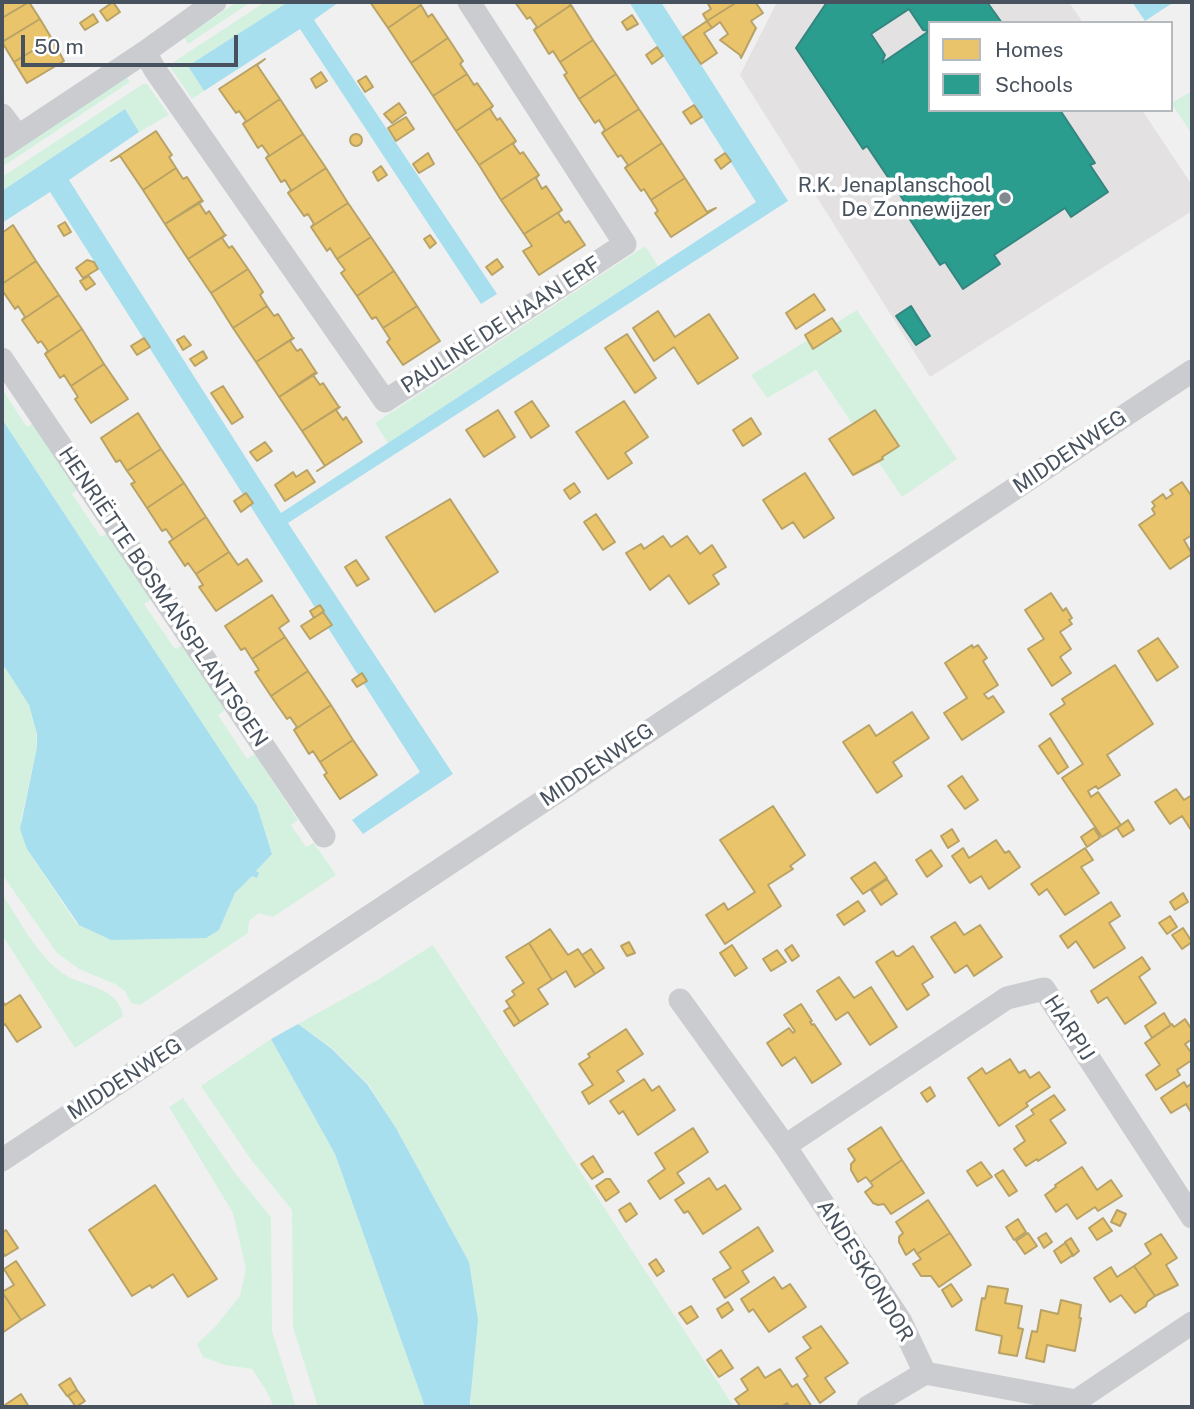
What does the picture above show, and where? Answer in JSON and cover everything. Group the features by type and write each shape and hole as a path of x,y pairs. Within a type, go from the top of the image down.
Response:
{"street":[{"path":"2,116 10,142 215,2"},
{"name":"PAULINE DE HAAN ERF","path":"145,52 385,401 625,244 469,2"},
{"name":"HENRIËTTE BOSMANSPLANTSOEN","path":"2,359 324,836"},
{"name":"MIDDENWEG","path":"2,1160 1192,371"},
{"name":"HARPIJ","path":"785,1146 1007,998 1044,989 1192,1217"},
{"name":"ANDESKONDOR","path":"680,1000 785,1146 900,1320 925,1373"},
{"path":"868,1407 925,1373 1078,1404 1192,1323"}],"shaded area":[{"name":"R.K. Jenaplanschool De Zonnewijzer","path":"777,2 1069,2 1082,21 928,21 928,112 1143,112 1192,185 1192,211 930,377 740,75"}],"green space":[{"path":"237,2 251,2 188,44 184,37"},
{"path":"265,2 288,2 189,66 204,91 192,99 170,67 175,61"},
{"path":"125,75 130,82 2,167 2,157"},
{"path":"143,84 147,84 169,115 139,132 125,110 2,191 2,177"},
{"path":"1192,91 1192,134 1173,106 1173,102"},
{"path":"645,246 658,266 388,443 375,423"},
{"path":"857,310 957,459 902,497 816,370 767,398 751,375"},
{"path":"2,389 27,427 35,422 79,488 72,494 101,537 108,533 152,599 144,604 175,649 183,645 225,710 218,715 247,759 255,754 298,820 291,825 306,847 314,843 336,875 273,917 259,913 249,921 248,933 140,1005 131,1003 125,991 115,984 79,969 57,953 2,874 2,663 29,705 36,728 37,747 21,820 27,849 76,923 111,940 219,930 235,893 252,875 257,877 256,871 272,853 257,806 2,419"},
{"path":"2,894 47,960 67,976 109,994 115,999 123,1016 75,1048 2,935"},
{"path":"433,945 734,1407 471,1407 469,1262 396,1128 368,1084 333,1049 298,1024 374,982"},
{"path":"271,1039 335,1154 425,1407 318,1407 293,1327 292,1210 252,1161 201,1086"},
{"path":"183,1098 235,1173 271,1217 272,1331 296,1407 274,1407 252,1369 225,1365 203,1357 197,1344 240,1296 246,1269 233,1213 169,1107"}],"water":[{"path":"288,2 339,2 314,20 497,294 481,304 300,29 204,91 188,66"},
{"path":"629,2 661,2 788,201 288,523 453,774 363,834 352,820 420,772 50,192 2,223 2,191 125,109 139,132 69,180 281,513 756,202"},
{"path":"1132,2 1174,2 1145,21"},
{"path":"2,419 257,806 272,854 256,871 259,873 257,878 252,876 235,893 219,930 206,938 111,940 79,925 27,849 20,829 37,747 37,734 29,705 2,663"},
{"path":"298,1024 332,1049 367,1084 396,1128 469,1262 478,1320 471,1407 425,1407 335,1154 271,1039"}],"building: Homes":[{"path":"2,2 29,2 2,18"},
{"path":"29,2 40,19 2,42 2,18"},
{"path":"113,2 120,12 107,21 100,11"},
{"path":"370,2 419,2 421,5 388,28"},
{"path":"515,2 568,2 571,5 534,30 537,27 530,17 527,19"},
{"path":"707,2 737,2 707,21 703,14 711,9"},
{"path":"737,2 758,2 756,3 763,13 751,21 756,28 741,58 720,40 728,34 720,22 712,28 707,21"},
{"path":"421,5 428,17 432,14 448,38 411,63 388,28"},
{"path":"571,5 593,40 560,62 553,51 549,54 534,30"},
{"path":"93,14 98,22 85,30 80,23"},
{"path":"632,15 638,24 627,30 622,22"},
{"path":"40,19 52,39 14,62 2,42"},
{"path":"707,21 712,28 704,33 717,53 701,64 683,37"},
{"path":"448,38 463,61 460,64 467,74 433,96 411,63"},
{"path":"52,39 64,61 27,83 14,62"},
{"path":"593,40 616,74 579,99 564,75 567,73 560,62"},
{"path":"657,47 663,56 652,64 646,55"},
{"path":"265,59 257,65 280,99 243,124 246,121 239,111 236,113 219,89"},
{"path":"321,72 327,81 316,88 311,79"},
{"path":"467,74 493,106 456,131 433,96"},
{"path":"616,74 639,109 602,133 605,130 599,120 595,123 579,99"},
{"path":"366,76 373,87 365,92 358,81"},
{"path":"280,99 303,134 266,158 269,155 262,145 258,148 243,124"},
{"path":"399,103 406,113 392,123 384,114"},
{"path":"694,105 702,117 691,124 683,112"},
{"path":"493,106 490,109 497,120 500,118 516,141 479,165 456,131"},
{"path":"639,109 662,143 625,168 628,165 621,155 618,157 602,133"},
{"path":"406,117 414,129 396,141 388,128"},
{"path":"156,131 172,155 169,157 176,168 143,190 120,156 111,161"},
{"path":"303,134 326,168 288,193 291,190 285,180 281,182 266,158"},
{"path":"356,134 362,140 356,146 350,140"},
{"path":"516,141 513,144 520,154 523,152 539,175 501,200 479,165"},
{"path":"662,143 685,178 651,200 625,168"},
{"path":"428,153 434,164 419,173 413,164"},
{"path":"725,153 731,161 721,169 715,160"},
{"path":"381,166 387,175 378,181 373,172"},
{"path":"176,168 183,179 187,177 202,200 165,224 143,190"},
{"path":"326,168 348,203 311,227 314,224 308,214 304,216 288,193"},
{"path":"539,175 536,178 542,189 546,186 562,210 524,234 501,200"},
{"path":"685,178 707,212 716,208 671,237 655,213 658,211 651,200"},
{"path":"199,203 206,214 209,211 225,235 188,259 165,224"},
{"path":"348,203 371,237 337,259 330,248 327,251 311,227"},
{"path":"562,210 558,213 565,223 569,221 585,245 539,275 523,251 532,246 524,234"},
{"path":"65,222 71,232 64,236 58,226"},
{"path":"13,225 36,261 2,284 2,233"},
{"path":"226,235 222,238 229,248 232,246 248,269 211,293 188,259"},
{"path":"430,235 436,243 430,248 424,239"},
{"path":"371,237 394,271 357,296 341,273 345,270 337,259"},
{"path":"497,259 503,267 492,275 486,267"},
{"path":"87,260 94,262 98,269 83,278 76,268"},
{"path":"36,261 59,295 22,320 25,317 18,306 15,309 2,290 2,284"},
{"path":"248,269 263,292 260,295 267,306 233,328 211,293"},
{"path":"394,271 417,306 383,328 376,317 372,319 357,296"},
{"path":"89,276 95,284 86,290 80,281"},
{"path":"814,294 825,310 796,329 786,313"},
{"path":"59,295 82,329 45,354 48,351 41,341 38,343 22,320"},
{"path":"267,306 274,316 278,314 293,338 256,362 233,328"},
{"path":"417,306 440,341 403,365 387,342 390,339 383,328"},
{"path":"658,311 675,337 709,314 738,358 698,384 674,347 654,361 633,328"},
{"path":"832,318 841,331 813,349 805,335"},
{"path":"82,329 104,364 71,386 64,375 60,378 45,354"},
{"path":"627,334 656,378 635,393 605,348"},
{"path":"184,336 191,345 183,350 177,340"},
{"path":"144,338 150,347 137,355 131,346"},
{"path":"294,338 290,341 297,351 301,349 316,372 279,397 256,362"},
{"path":"203,351 207,358 195,366 190,359"},
{"path":"104,364 128,399 91,423 75,399 78,397 71,386"},
{"path":"313,375 320,385 323,383 339,407 302,431 279,397"},
{"path":"223,386 243,417 232,424 211,393"},
{"path":"532,401 549,426 531,438 515,412"},
{"path":"624,401 648,437 625,453 632,463 608,479 576,432"},
{"path":"340,407 336,410 343,420 346,417 362,442 325,466 302,431"},
{"path":"498,410 515,437 484,457 466,430"},
{"path":"875,410 899,446 882,457 883,459 853,475 829,439"},
{"path":"138,413 161,449 127,471 120,460 116,462 101,438"},
{"path":"751,418 761,434 743,446 733,430"},
{"path":"265,442 272,451 257,461 250,452"},
{"path":"161,449 184,483 147,508 131,484 135,482 127,471"},
{"path":"307,470 315,482 285,501 275,485 293,472 296,477"},
{"path":"805,473 834,518 804,538 793,522 782,529 763,500"},
{"path":"1182,482 1192,497 1192,535 1184,540 1192,554 1170,569 1139,525 1155,514 1152,502 1163,494 1166,499 1173,494 1170,490"},
{"path":"184,483 206,517 169,542 173,539 166,529 162,531 147,508"},
{"path":"574,483 580,492 570,499 564,490"},
{"path":"246,493 253,503 241,512 234,501"},
{"path":"450,499 498,572 435,612 386,537"},
{"path":"596,514 615,542 603,550 584,522"},
{"path":"206,517 229,552 196,574 188,563 185,566 169,542"},
{"path":"663,536 671,547 687,536 700,554 712,545 726,567 713,575 719,584 689,604 669,575 650,590 626,553 641,544 644,549"},
{"path":"229,552 238,565 247,559 262,581 216,611 199,587 203,585 196,574"},
{"path":"356,560 369,579 357,586 345,567"},
{"path":"1051,593 1063,611 1066,608 1072,618 1069,620 1072,624 1060,632 1071,649 1060,657 1071,673 1052,686 1028,649 1044,639 1025,610"},
{"path":"272,595 289,621 279,628 285,637 252,659 245,648 241,650 225,626"},
{"path":"320,605 324,611 314,618 310,611"},
{"path":"323,612 332,625 310,639 301,626"},
{"path":"285,637 308,671 271,696 255,672 259,670 252,659"},
{"path":"1158,638 1178,667 1157,681 1138,651"},
{"path":"972,645 973,648 978,645 987,658 983,661 998,685 984,694 988,699 993,696 1004,712 962,740 944,713 967,698 945,663"},
{"path":"1115,665 1153,724 1107,755 1120,775 1098,789 1096,786 1088,791 1091,797 1098,792 1121,825 1102,837 1062,778 1083,764 1050,714 1065,704 1062,699"},
{"path":"308,671 331,705 294,730 297,727 290,717 287,719 271,696"},
{"path":"362,673 367,681 357,687 352,680"},
{"path":"331,705 353,740 320,762 313,751 309,754 294,730"},
{"path":"912,712 929,738 893,762 902,776 877,793 843,742 869,725 876,736"},
{"path":"1050,738 1068,767 1058,774 1039,746"},
{"path":"353,740 377,775 340,799 324,775 327,773 320,762"},
{"path":"962,776 978,800 965,809 948,786"},
{"path":"1176,789 1184,800 1192,795 1191,830 1182,816 1170,824 1155,802"},
{"path":"773,806 805,855 790,866 793,869 768,885 781,906 725,944 706,915 724,903 728,910 755,892 720,840"},
{"path":"1128,820 1134,830 1123,837 1117,828"},
{"path":"1094,828 1100,838 1087,847 1081,837"},
{"path":"952,829 959,841 948,848 941,836"},
{"path":"996,840 1005,853 1009,851 1020,867 989,889 981,876 970,883 952,856 963,848 969,858"},
{"path":"1085,848 1093,860 1081,867 1099,893 1065,915 1047,889 1039,895 1031,884"},
{"path":"931,850 942,866 927,877 916,860"},
{"path":"875,862 887,878 863,894 851,878"},
{"path":"887,879 897,894 881,905 871,890"},
{"path":"1183,893 1188,902 1175,910 1170,902"},
{"path":"858,901 865,911 844,925 837,915"},
{"path":"1111,902 1120,916 1109,923 1125,948 1094,968 1076,941 1068,948 1060,936"},
{"path":"1170,916 1177,927 1167,934 1159,923"},
{"path":"955,922 964,935 980,925 1002,957 974,976 967,965 955,973 931,937"},
{"path":"1183,928 1192,942 1182,949 1172,935"},
{"path":"550,929 568,955 578,949 595,974 575,987 566,971 552,980 529,943"},
{"path":"629,942 635,953 627,956 621,946"},
{"path":"529,943 552,980 538,989 548,1004 520,1022 506,1001 515,995 512,991 524,983 506,957"},
{"path":"732,945 747,968 735,976 720,953"},
{"path":"792,945 799,956 792,961 785,950"},
{"path":"913,946 933,977 922,984 929,995 907,1010 876,962 893,951 899,956"},
{"path":"591,949 604,968 595,974 582,955"},
{"path":"777,950 786,962 771,971 763,959"},
{"path":"1142,957 1150,969 1139,977 1156,1003 1125,1024 1107,997 1098,1003 1091,991"},
{"path":"839,977 854,998 871,987 897,1027 870,1045 848,1012 836,1020 817,991"},
{"path":"20,995 41,1027 17,1042 5,1024 2,1027 2,1000 5,1005"},
{"path":"801,1004 812,1025 814,1024 841,1064 812,1083 795,1057 782,1066 767,1043 789,1028 793,1033 795,1031 784,1015"},
{"path":"510,1007 520,1022 514,1026 504,1011"},
{"path":"1164,1013 1171,1025 1152,1038 1145,1026"},
{"path":"1185,1019 1192,1030 1192,1039 1185,1044 1192,1054 1192,1060 1177,1070 1180,1075 1156,1090 1146,1075 1160,1065 1145,1043 1172,1024 1174,1027"},
{"path":"626,1029 643,1054 617,1071 624,1081 589,1104 582,1092 593,1085 579,1064 590,1057 588,1054"},
{"path":"1010,1059 1019,1073 1025,1070 1030,1078 1039,1072 1050,1087 999,1126 968,1078 982,1068 986,1074"},
{"path":"644,1079 652,1091 659,1086 675,1110 638,1135 623,1111 619,1114 610,1101"},
{"path":"1184,1082 1187,1087 1192,1083 1192,1114 1186,1104 1171,1113 1161,1098"},
{"path":"930,1087 935,1096 927,1102 921,1093"},
{"path":"1054,1095 1065,1110 1050,1120 1066,1143 1026,1166 1014,1149 1025,1141 1016,1126 1034,1114 1031,1110"},
{"path":"881,1127 902,1160 870,1182 866,1177 858,1182 851,1170 851,1164 855,1160 848,1149"},
{"path":"693,1128 708,1152 677,1173 684,1183 660,1199 648,1181 665,1169 655,1153"},
{"path":"593,1156 603,1172 592,1179 581,1164"},
{"path":"902,1160 924,1193 891,1214 884,1204 873,1203 865,1192 873,1186 870,1182"},
{"path":"981,1162 992,1177 977,1186 967,1171"},
{"path":"1082,1167 1097,1190 1111,1180 1122,1196 1098,1211 1095,1207 1077,1219 1067,1204 1056,1212 1045,1195"},
{"path":"1003,1170 1017,1191 1009,1196 995,1175"},
{"path":"709,1178 717,1190 725,1185 741,1209 703,1234 688,1211 684,1213 675,1200"},
{"path":"610,1179 619,1192 606,1201 596,1186"},
{"path":"155,1185 217,1279 188,1297 173,1274 152,1288 150,1285 132,1296 89,1230"},
{"path":"928,1200 950,1233 917,1254 914,1249 906,1255 899,1242 903,1233 896,1222"},
{"path":"630,1203 637,1214 626,1222 619,1210"},
{"path":"1117,1210 1126,1214 1120,1226 1111,1222"},
{"path":"1103,1218 1112,1231 1097,1240 1089,1228"},
{"path":"1018,1219 1026,1232 1014,1240 1006,1227"},
{"path":"758,1227 773,1251 742,1271 749,1282 725,1298 713,1279 731,1268 720,1252"},
{"path":"6,1230 18,1248 5,1256 2,1251 2,1233"},
{"path":"950,1233 971,1265 939,1287 931,1276 921,1276 913,1264 921,1259 917,1254"},
{"path":"1028,1233 1037,1246 1025,1254 1016,1241"},
{"path":"1046,1233 1052,1242 1044,1248 1038,1238"},
{"path":"1161,1234 1177,1258 1166,1265 1178,1285 1155,1296 1134,1266 1151,1254 1145,1244"},
{"path":"1071,1238 1079,1251 1073,1256 1065,1242"},
{"path":"1065,1243 1073,1255 1061,1263 1054,1251"},
{"path":"656,1259 664,1271 657,1276 649,1264"},
{"path":"16,1261 45,1305 21,1320 2,1292 14,1285 4,1269"},
{"path":"1134,1266 1155,1296 1135,1313 1121,1295 1110,1302 1094,1278 1111,1267 1117,1277"},
{"path":"774,1277 782,1289 790,1284 806,1307 769,1332 753,1309 749,1312 741,1299"},
{"path":"951,1284 962,1300 952,1307 942,1290"},
{"path":"988,1286 1008,1289 1005,1303 1022,1306 1018,1328 1023,1329 1017,1356 999,1353 1002,1336 976,1330 982,1298 985,1299"},
{"path":"2,1292 21,1320 2,1333"},
{"path":"1061,1300 1081,1305 1075,1351 1047,1345 1044,1362 1026,1358 1032,1331 1037,1332 1041,1310 1058,1314"},
{"path":"728,1302 733,1310 722,1318 717,1309"},
{"path":"691,1306 698,1317 687,1324 679,1313"},
{"path":"821,1326 848,1363 825,1378 835,1392 820,1403 804,1379 808,1376 796,1358 811,1348 803,1337"},
{"path":"721,1350 733,1368 719,1377 707,1360"},
{"path":"758,1367 765,1378 780,1369 792,1387 797,1384 812,1407 790,1407 787,1403 781,1407 741,1407 735,1399 748,1390 741,1379"},
{"path":"70,1378 77,1390 67,1396 59,1385"},
{"path":"77,1390 85,1401 76,1407 68,1396"},
{"path":"21,1394 29,1407 2,1407"}],"building: Schools":[{"path":"827,2 987,2 1001,21 928,21 928,31 923,30 909,9 871,34 885,55 882,63 928,32 928,112 1061,112 1095,163 1090,165 1108,192 1071,217 1065,208 994,255 1000,264 963,289 945,262 940,265 903,209 908,207 867,146 863,149 796,48"},
{"path":"911,306 930,336 916,345 896,316"}],"place":[{"name":"R.K. Jenaplanschool De Zonnewijzer","path":"1005,198"}]}
